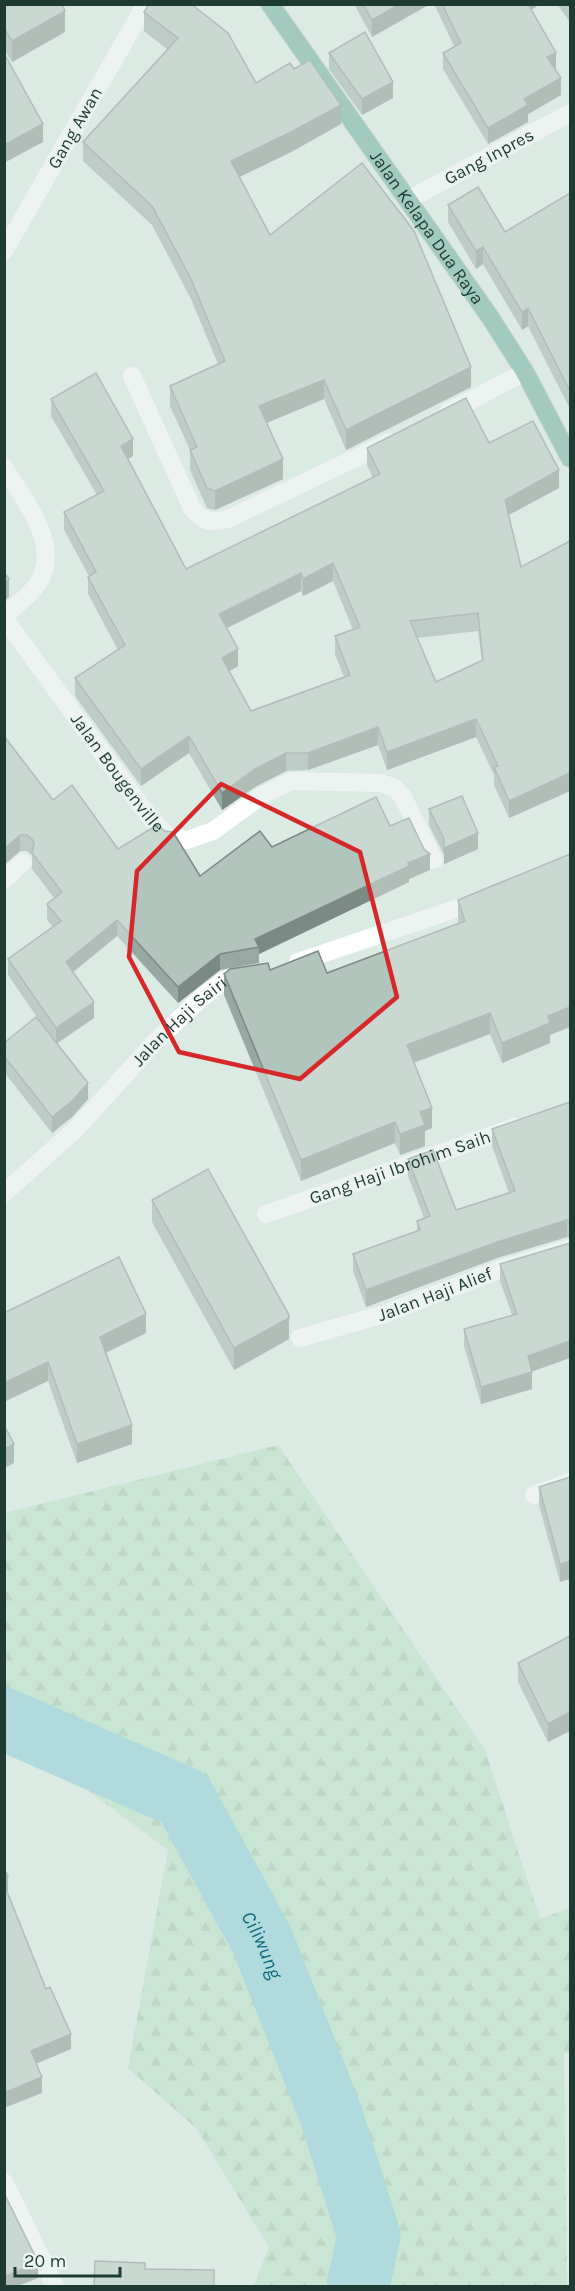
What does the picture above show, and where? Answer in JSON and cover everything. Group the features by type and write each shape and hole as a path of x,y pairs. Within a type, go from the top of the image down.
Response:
{"main road":[{"name":"Jalan Kelapa Dua Raya","path":"270,4 490,317 525,372 570,458"}],"street":[{"name":"Gang Awan","path":"4,252 146,4"},
{"name":"Gang Inpres","path":"408,200 570,113"},
{"path":"434,420 525,372"},
{"path":"132,376 192,508 200,518 207,521 217,522 228,519 403,435"},
{"path":"4,467 38,524 46,545 47,563 37,586 4,617"},
{"name":"Jalan Bougenville","path":"4,617 141,806 168,836 187,840 213,831 261,796 291,781 381,783 395,788 403,797 434,860"},
{"path":"4,880 23,862"},
{"path":"285,967 497,894"},
{"name":"Jalan Haji Sairi","path":"4,1193 76,1130 153,1044 201,998 226,979 262,974"},
{"name":"Gang Haji Ibrohim Saih","path":"266,1214 537,1119"},
{"name":"Jalan Haji Alief","path":"300,1338 384,1314 501,1269 570,1248"},
{"path":"534,1495 570,1482"},
{"path":"4,2182 55,2286"}],"highlighted area":[{"path":"221,784 360,852 397,997 300,1079 179,1052 129,957 137,871"}],"green space":[{"path":"278,1445 485,1750 540,1919 570,1908 570,2051 564,2054 567,2286 254,2286 269,2247 197,2129 128,2068 168,1850 58,1768 5,1749 5,1513"}],"building":[{"path":"4,4 62,4 65,11 12,41 4,28"},
{"path":"149,4 191,4 228,33 256,83 290,63 294,69 310,60 341,105 231,161 270,235 362,163 414,231 471,367 346,430 324,380 259,406 283,459 215,491 207,488 190,450 197,447 170,386 225,361 191,279 152,206 83,142 178,38 144,12"},
{"path":"363,4 400,4 372,20"},
{"path":"442,4 528,4 556,53 547,57 561,78 524,99 528,105 488,128 443,53 461,43"},
{"path":"365,32 393,82 362,99 329,53"},
{"path":"4,56 43,124 4,145"},
{"path":"478,187 505,232 570,193 570,391 528,308 522,312 483,247 476,251 448,205"},
{"path":"96,373 133,439 121,446 186,569 380,474 367,448 466,398 489,443 533,421 559,470 505,500 521,567 570,541 570,773 509,801 494,767 498,766 476,719 387,752 378,727 308,753 286,753 255,769 222,793 189,736 141,769 75,678 125,645 88,577 96,572 64,512 104,491 51,399","holes":["333,563 360,627 335,636 350,675 251,711 222,658 238,649 219,614 301,573 303,579","478,613 483,660 436,682 410,621"]},
{"path":"4,572 9,579 4,584"},
{"path":"4,736 53,800 72,785 118,849 157,825 165,831 173,832 200,876 260,831 272,847 376,797 390,826 409,818 424,849 430,854 255,939 259,947 220,954 178,987 117,920 66,962 94,1002 56,1028 8,959 61,921 47,904 62,892 32,853 34,844 27,835 20,835 4,849"},
{"path":"462,796 478,833 444,848 444,839 429,809"},
{"path":"570,854 570,1007 548,1016 550,1023 502,1043 490,1013 407,1045 432,1108 420,1112 425,1125 400,1134 395,1122 301,1160 224,974 230,969 268,963 270,970 318,951 327,973 465,921 458,900"},
{"path":"36,1017 88,1083 72,1101 52,1117 4,1056 4,1043"},
{"path":"570,1102 570,1221 497,1242 366,1290 353,1254 420,1230 417,1221 430,1216 408,1159 433,1150 456,1210 515,1191 492,1129"},
{"path":"208,1169 289,1315 289,1318 234,1348 152,1200"},
{"path":"570,1243 570,1341 528,1356 532,1372 481,1387 464,1329 517,1314 500,1264"},
{"path":"119,1257 146,1314 100,1337 132,1425 77,1444 48,1362 4,1383 4,1313"},
{"path":"4,1425 14,1444 4,1449"},
{"path":"570,1477 570,1561 560,1564 539,1487"},
{"path":"570,1636 570,1712 548,1724 518,1663"},
{"path":"4,1884 46,1989 50,1987 71,2034 31,2051 42,2077 4,2093"},
{"path":"4,2193 38,2262 4,2277"},
{"path":"95,2261 145,2263 145,2269 214,2270 214,2286 94,2286"}],"waterway":[{"name":"Ciliwung","path":"4,1719 184,1798 262,1940 331,2115 369,2236 358,2286"}]}
